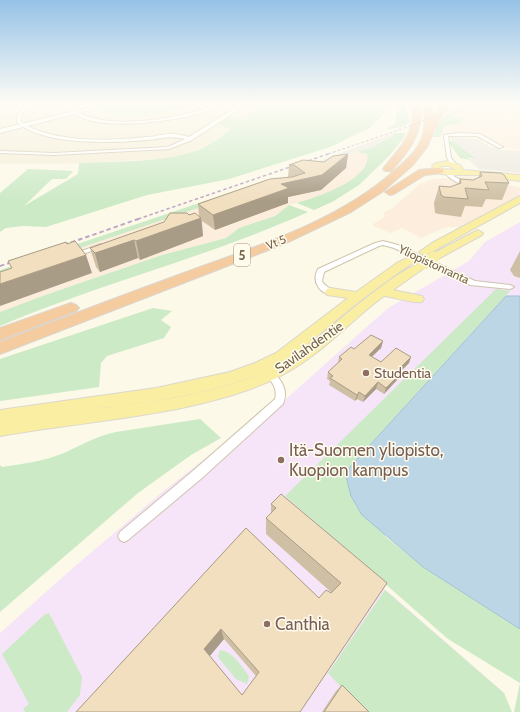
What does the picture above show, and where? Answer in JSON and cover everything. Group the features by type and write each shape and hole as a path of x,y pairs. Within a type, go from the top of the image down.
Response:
{"highway":[{"name":"Vt 5","path":"0,334 256,242 310,219 349,198 384,172 402,153 413,136"},
{"name":"Vt 5","path":"0,348 319,224 378,191 397,175 414,157 425,142 427,136"},
{"path":"242,255 279,245 336,224 366,210 393,190 423,172 452,169"}],"main road":[{"path":"452,169 520,177"},
{"name":"Savilahdentie","path":"0,416 113,401 186,388 267,370 294,361 316,346 383,292 403,279 424,258 451,236 506,208 520,199"},
{"name":"Savilahdentie","path":"0,429 204,398 229,391 267,370 392,271 424,258 520,209"},
{"path":"383,292 405,295 418,299 404,287 402,284 403,279"},
{"path":"331,292 359,296"},
{"path":"331,292 344,300 346,306"}],"street":[{"path":"59,136 70,138 134,140 167,136"},
{"path":"178,136 190,139"},
{"path":"0,152 54,154 158,149 178,145 194,136"},
{"path":"446,136 445,137 452,169 468,184"},
{"path":"480,136 501,147"},
{"name":"Yliopistonranta","path":"331,292 322,287 318,280 318,276 322,272 377,244 396,246 473,283 510,287"},
{"path":"62,259 105,245"},
{"path":"124,536 279,401 282,395 278,384 267,370"}],"shaded area":[{"path":"0,136 50,136 68,139 138,140 177,136 185,140 156,148 62,153 0,151"},
{"path":"66,136 191,136 188,138 129,139"},
{"path":"198,136 220,136 206,146 178,156 159,159 59,164 0,164 0,154 56,156 166,149 186,143"},
{"path":"385,136 393,136 376,146 322,163 322,160"},
{"path":"468,136 520,136 520,150 499,147 478,137"},
{"path":"451,137 477,139 490,147 503,150 520,151 520,173 479,169 468,159 474,158 452,140"},
{"path":"357,152 367,154 368,158 367,163 358,175 319,197 289,205 275,216 239,228 226,238 162,255 0,312 0,275"},
{"path":"472,176 520,188 519,196 460,227 447,227 421,238 402,228 390,233 372,225 384,217 384,212 391,209 420,184 433,179"},
{"name":"Itä-Suomen yliopisto, Kuopion kampus","path":"520,222 520,296 506,296 350,467 340,550 504,693 496,712 0,712 0,633 74,567 160,494 221,446 228,451 390,307 469,261 485,242"}],"green space":[{"path":"221,136 352,136 333,146 229,179 147,195 46,227 23,226 6,228 0,232 0,193 28,169 73,171 66,179 52,179 24,206 78,174 79,163 153,160 167,158 195,151"},
{"path":"393,136 405,136 389,156 359,185 332,202 314,210 297,203 329,192 352,179 361,172 366,163 367,154 357,152"},
{"path":"452,140 475,158 468,158 469,160 460,158 449,143"},
{"path":"235,191 201,207 0,275 0,270"},
{"path":"289,205 308,212 232,243 77,296 0,326 0,312 162,255 226,238 239,228 275,216"},
{"path":"496,289 510,291 350,467 386,537 423,567 520,629 520,683 448,639 285,496"},
{"path":"153,308 172,311 161,320 171,327 164,338 107,356 101,363 99,387 0,401 0,359"},
{"path":"200,419 221,438 191,455 138,493 0,612 0,465 2,467 49,458 64,453 96,438 116,432"},
{"path":"385,590 504,693 512,712 364,712 328,673"},
{"path":"49,613 82,677 80,695 67,712 25,712 23,709 29,704 2,654 44,615"},
{"path":"220,650 233,656 240,664 249,676 247,684 236,679 218,657"},
{"path":"520,683 520,712 514,712"}],"water":[{"path":"506,296 520,296 520,629 423,567 362,515 351,496 346,476 350,467"}],"building":[{"path":"348,154 322,175 281,184 289,188 213,215 198,204 270,179 292,177 305,173 294,165 289,165 303,160 324,162 333,156"},
{"path":"480,172 501,173 509,183 485,182 489,190 465,188 468,199 444,197 441,195 439,186 450,187 461,183 460,179 473,180 482,176"},
{"path":"170,213 187,213 189,215 195,213 201,218 136,241 134,240 95,253 90,248 164,222"},
{"path":"75,241 86,255 0,284 0,272 12,268 8,261 66,242 67,244"},
{"name":"Studentia","path":"371,335 383,341 369,355 381,362 396,348 411,357 396,372 400,374 386,388 378,382 365,396 359,392 357,395 330,378 333,376 328,372 342,359 339,357 351,347 354,349"},
{"name":"Canthia","path":"281,494 387,583 300,712 76,712 246,528 319,598 326,590 331,593 341,583 266,518 276,508 271,504","holes":["221,629 259,672 242,695 204,649"]},
{"path":"342,685 369,712 324,712"}],"railway":[{"path":"328,154 381,136"},
{"path":"138,219 331,153"},
{"path":"64,245 141,218"},
{"path":"0,266 19,260"}],"place":[{"name":"Studentia","path":"366,373"},
{"name":"Itä-Suomen yliopisto, Kuopion kampus","path":"281,460"},
{"name":"Canthia","path":"267,624"}]}
